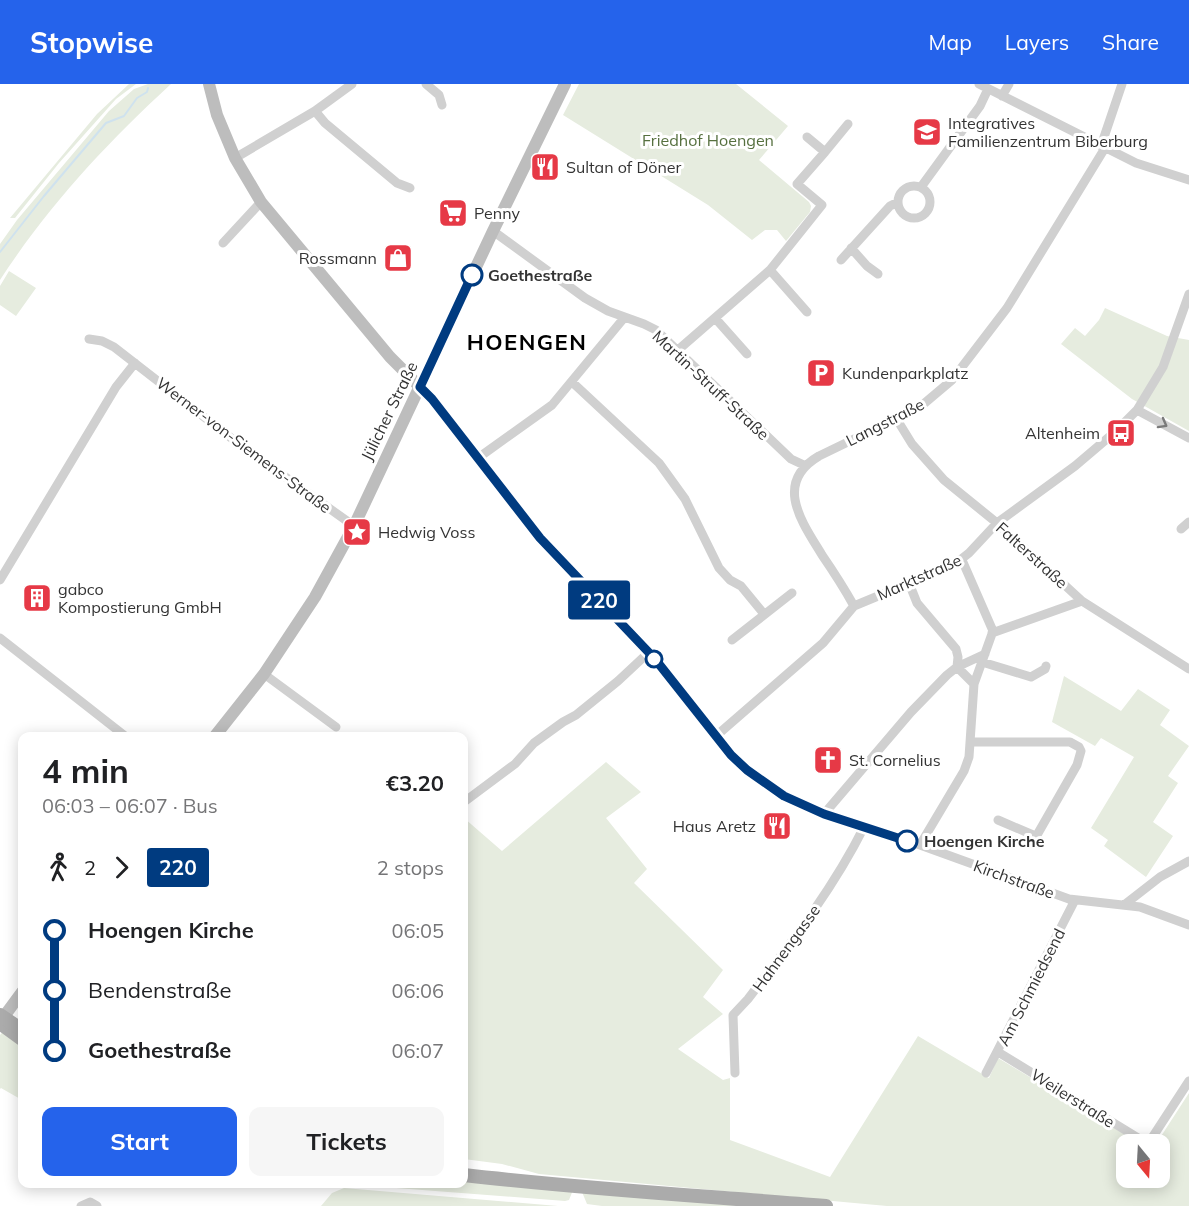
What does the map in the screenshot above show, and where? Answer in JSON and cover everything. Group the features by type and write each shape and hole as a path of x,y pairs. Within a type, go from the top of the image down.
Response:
{"main road":[{"path":"209,84 217,115 235,158 261,202 390,357 420,387"},
{"name":"Jülicher Straße","path":"218,732 264,674 315,597 354,526 565,84"},
{"path":"18,997 0,1022 18,1036"},
{"path":"0,1016 18,1027"},
{"path":"468,1168 556,1183"},
{"path":"468,1175 826,1206"}],"street":[{"path":"235,158 315,111 352,84"},
{"path":"426,84 439,95 442,105"},
{"path":"1002,96 1009,84"},
{"name":"Langstraße","path":"806,466 819,456 920,407 964,366 1007,308 1103,147 1122,84"},
{"path":"921,187 980,106 983,86 1136,163 1189,180"},
{"path":"315,111 325,123 398,183 410,188"},
{"path":"678,350 770,270 822,206 797,184 848,124"},
{"path":"807,137 825,152"},
{"path":"908,187 921,187 930,198 930,206 920,217 912,218 900,210 898,202 903,191 908,187"},
{"path":"223,243 261,202"},
{"path":"841,260 890,206 898,202"},
{"name":"Martin-Struff-Straße","path":"493,231 585,298 608,311 656,330 791,459 806,466"},
{"path":"851,249 867,266 879,274"},
{"path":"770,270 807,312"},
{"name":"Marktstraße","path":"716,736 823,643 854,606 962,560 997,523 1075,466 1137,410 1163,367 1189,294"},
{"path":"478,458 552,405 624,318"},
{"path":"715,318 747,354"},
{"name":"Werner-von-Siemens-Straße","path":"89,339 102,341 135,363 235,441 354,526"},
{"path":"0,579 116,387 135,363"},
{"path":"572,382 659,463 685,499 719,568 730,580 741,586 764,614"},
{"name":"Kirchstraße","path":"420,387 432,399 540,538 648,653 731,755 765,784 784,796 824,814 1075,900 1151,909 1189,925"},
{"path":"1137,410 1189,438"},
{"name":"Falterstraße","path":"896,418 912,444 944,480 997,523 1082,601 1189,669"},
{"path":"806,466 795,485 796,509 800,520 854,606"},
{"path":"1181,529 1189,522"},
{"path":"920,845 964,771 969,757 974,684 992,633 991,624 962,560"},
{"path":"909,583 917,603 956,649 957,667"},
{"path":"732,640 792,592"},
{"path":"992,633 1082,601"},
{"path":"0,638 120,732"},
{"path":"468,799 515,764 534,743 576,715 618,681 648,653"},
{"path":"824,814 911,712 957,667 984,658 1031,677 1045,669 1046,666"},
{"path":"957,667 974,684"},
{"path":"264,674 336,727"},
{"path":"970,742 1070,742 1079,747 1081,751 1077,765 1036,837 998,820"},
{"name":"Hahnengasse","path":"735,1073 733,1015 748,999 830,888 848,860 864,827"},
{"path":"1124,905 1160,877 1189,861"},
{"name":"Am Schmiedsend","path":"986,1073 1075,900"},
{"name":"Weilerstraße","path":"998,1052 1132,1134"},
{"name":"Weilerstraße","path":"1155,1134 1189,1081"},
{"path":"81,1206 90,1202 97,1206"}],"green space":[{"path":"129,84 136,84 116,99 59,163 15,218 10,218 97,114"},
{"path":"148,84 171,84 123,130 58,201 0,280 0,244 17,220 109,111 134,89"},
{"name":"Friedhof Hoengen","path":"579,84 736,84 788,126 759,160 809,202 810,212 786,241 777,230 765,230 752,240 708,205 563,115"},
{"path":"9,271 36,288 16,316 0,305 0,286"},
{"path":"1105,308 1167,336 1189,340 1189,431 1132,399 1061,344 1075,328 1085,336 1099,320"},
{"path":"1064,676 1121,711 1138,689 1170,710 1160,725 1189,746 1168,776 1178,783 1153,822 1173,836 1146,877 1104,846 1108,840 1091,828 1134,757 1101,738 1095,746 1052,722"},
{"path":"606,762 641,792 606,818 647,869 634,883 723,970 703,997 723,1014 678,1049 723,1080 730,1078 730,1140 830,1177 918,1036 989,1078 998,1058 1124,1134 1116,1134 1116,1188 1170,1188 1170,1134 1162,1134 1189,1093 1189,1206 887,1206 539,1174 502,1164 468,1160 468,821 502,851"},
{"path":"4,1030 18,1040 18,1098 0,1089 0,1035"},
{"path":"468,1178 573,1190 569,1200 396,1188 468,1188"},
{"path":"344,1188 558,1206 321,1206 332,1193"},
{"path":"582,1192 778,1206 602,1206 587,1204"}],"waterway":[{"path":"0,252 106,123 124,116 137,98 147,92 148,88"}],"bus line":[{"name":"220","path":"472,275 420,387 432,399 540,538 655,659 731,755 747,770 784,796 824,814 907,841"}],"place":[{"name":"Integratives Familienzentrum Biberburg","path":"927,132"},
{"name":"Sultan of Döner","path":"545,167"},
{"name":"Penny","path":"453,213"},
{"name":"Rossmann","path":"398,258"},
{"name":"Goethestraße","path":"472,275"},
{"name":"Kundenparkplatz","path":"821,373"},
{"name":"Altenheim","path":"1121,433"},
{"name":"Hedwig Voss","path":"357,532"},
{"name":"gabco Kompostierung GmbH","path":"37,598"},
{"name":"St. Cornelius","path":"828,760"},
{"name":"Haus Aretz","path":"777,826"},
{"name":"Hoengen Kirche","path":"907,841"}],"district":[{"name":"HOENGEN","path":"527,342"}]}
